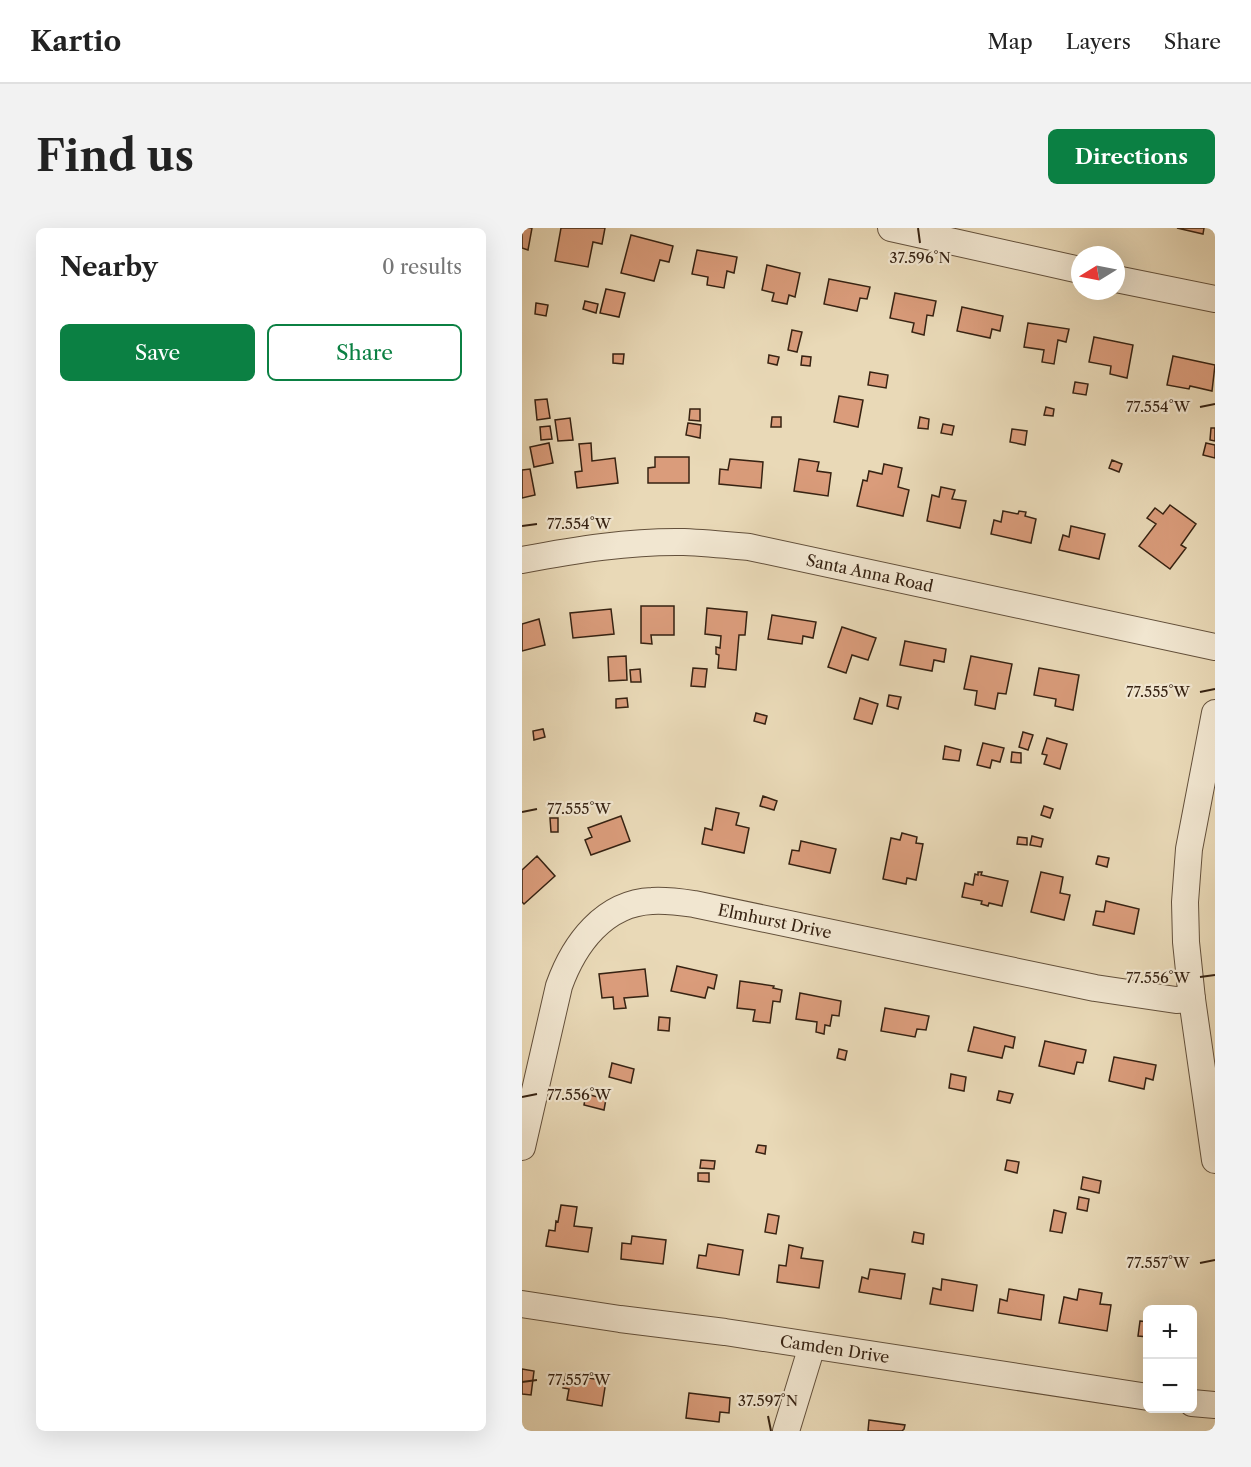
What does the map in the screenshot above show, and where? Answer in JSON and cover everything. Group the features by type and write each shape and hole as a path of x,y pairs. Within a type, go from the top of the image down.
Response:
{"street":[{"path":"891,228 1071,268"},
{"path":"1125,281 1215,299"},
{"name":"Santa Anna Road","path":"522,560 630,544 683,542 749,547 1215,647"},
{"path":"1215,713 1189,849 1185,902 1186,942 1192,999 1215,1160"},
{"name":"Elmhurst Drive","path":"522,1147 559,986 568,962 581,942 600,922 627,905 669,900 694,904 1095,988 1176,1000 1192,999"},
{"name":"Camden Drive","path":"522,1304 620,1320 725,1332 1143,1396"},
{"path":"786,1431 812,1346"},
{"path":"1197,1403 1215,1405"}],"building":[{"path":"522,228 532,228 528,250 522,248"},
{"path":"561,228 605,228 602,244 593,242 588,267 555,261"},
{"path":"1177,228 1204,228 1203,234"},
{"path":"631,235 673,246 669,262 660,260 654,281 621,273"},
{"path":"697,250 737,257 734,273 727,271 724,288 707,285 708,277 692,274"},
{"path":"767,265 800,273 795,297 789,295 787,304 772,301 774,293 762,290"},
{"path":"829,279 870,287 867,299 860,298 857,311 824,304"},
{"path":"606,289 625,293 619,317 600,313"},
{"path":"895,293 936,301 933,316 927,315 924,335 912,332 914,323 890,318"},
{"path":"585,301 598,304 596,313 583,309"},
{"path":"536,303 548,305 546,316 535,314"},
{"path":"962,307 1003,316 1000,331 992,329 990,338 957,331"},
{"path":"1028,323 1069,329 1066,342 1058,340 1054,364 1042,362 1044,350 1024,347"},
{"path":"792,330 802,332 797,352 788,350"},
{"path":"1094,337 1133,345 1127,378 1110,374 1111,366 1089,362"},
{"path":"613,354 624,354 623,364 613,363"},
{"path":"769,355 779,357 777,365 768,363"},
{"path":"802,356 811,357 810,366 801,365"},
{"path":"1173,356 1215,365 1212,391 1190,386 1189,389 1167,385"},
{"path":"870,372 888,375 886,388 868,385"},
{"path":"1075,382 1088,384 1086,395 1073,393"},
{"path":"839,396 863,400 858,427 834,422"},
{"path":"547,399 550,418 537,420 535,400"},
{"path":"1046,407 1054,409 1053,416 1044,415"},
{"path":"690,409 700,409 700,421 689,420"},
{"path":"772,417 781,417 781,427 771,427"},
{"path":"920,417 929,419 928,429 918,428"},
{"path":"570,418 573,440 558,441 555,420"},
{"path":"688,423 701,425 700,438 686,435"},
{"path":"943,424 954,426 952,435 941,433"},
{"path":"550,426 552,439 541,440 540,427"},
{"path":"1211,428 1215,428 1215,441 1210,440"},
{"path":"1012,429 1027,431 1025,445 1010,442"},
{"path":"549,443 553,463 534,467 530,447"},
{"path":"591,443 592,461 615,458 618,483 577,488 575,472 582,471 579,444"},
{"path":"1206,443 1215,445 1215,458 1203,455"},
{"path":"655,457 689,457 689,483 648,483 648,468 655,467"},
{"path":"730,459 763,462 761,488 719,484 720,469 728,470"},
{"path":"799,459 819,462 817,471 831,473 828,496 794,491"},
{"path":"1112,460 1122,464 1119,472 1109,468"},
{"path":"884,464 902,468 898,487 909,490 903,516 857,506 863,480 867,481 869,471 882,474"},
{"path":"530,469 535,495 522,498 522,470"},
{"path":"941,487 955,490 952,499 966,501 960,528 927,521 932,495 939,497"},
{"path":"1170,505 1196,524 1181,545 1186,548 1170,569 1139,546 1156,524 1147,518 1155,508 1163,514"},
{"path":"1003,511 1018,514 1019,511 1026,512 1025,516 1036,519 1031,543 991,534 994,520 1001,522"},
{"path":"1071,526 1105,534 1099,559 1059,550 1063,535 1069,537"},
{"path":"641,606 674,606 674,635 651,635 652,644 641,643"},
{"path":"707,608 747,612 745,635 739,635 736,670 718,668 719,655 716,654 716,647 720,648 721,636 705,634"},
{"path":"611,609 614,634 573,638 570,613"},
{"path":"772,615 816,622 813,638 803,636 802,644 768,639"},
{"path":"539,619 545,645 522,651 522,624"},
{"path":"842,627 876,638 868,660 852,655 846,673 828,667"},
{"path":"905,641 946,649 944,662 934,660 932,671 900,665"},
{"path":"626,656 627,680 609,681 608,657"},
{"path":"971,656 1012,664 1006,694 998,693 995,709 975,705 977,691 964,689"},
{"path":"693,668 707,669 705,687 691,686"},
{"path":"1039,668 1079,675 1073,710 1055,706 1056,699 1034,695"},
{"path":"640,669 641,682 631,682 630,670"},
{"path":"889,695 901,697 898,709 887,706"},
{"path":"627,698 628,707 616,708 616,699"},
{"path":"860,698 878,704 872,724 854,719"},
{"path":"756,713 767,716 765,724 754,721"},
{"path":"543,729 545,737 534,740 533,731"},
{"path":"1023,732 1033,735 1028,750 1019,747"},
{"path":"1047,738 1067,744 1060,769 1044,764 1047,755 1042,754"},
{"path":"983,743 1004,748 1000,762 992,760 990,768 977,765"},
{"path":"945,746 961,750 959,761 943,759"},
{"path":"1012,752 1021,753 1021,763 1011,762"},
{"path":"763,796 777,801 774,810 760,806"},
{"path":"1044,806 1053,809 1050,818 1041,815"},
{"path":"716,808 739,813 736,825 749,828 744,853 702,844 705,828 712,830"},
{"path":"621,816 630,841 591,855 585,840 592,837 588,828"},
{"path":"550,818 558,818 558,832 551,832"},
{"path":"902,833 917,837 916,843 923,844 916,880 907,878 906,884 883,879 891,838 900,840"},
{"path":"1032,836 1043,839 1041,847 1030,845"},
{"path":"1018,837 1027,838 1027,845 1017,844"},
{"path":"801,841 836,849 830,873 789,864 792,850 799,851"},
{"path":"537,856 555,876 524,904 522,902 522,870"},
{"path":"1098,856 1109,858 1107,867 1096,864"},
{"path":"978,872 982,872 981,875 1008,881 1002,906 989,903 988,906 981,904 982,901 962,897 965,883 973,885 975,874 978,875"},
{"path":"1041,872 1063,877 1060,893 1070,895 1064,920 1031,912"},
{"path":"1106,901 1139,909 1134,934 1093,925 1096,911 1104,912"},
{"path":"677,966 717,975 714,989 708,987 705,998 671,991"},
{"path":"645,969 648,996 624,998 626,1008 614,1009 613,997 602,998 599,974"},
{"path":"740,981 774,986 773,988 782,990 780,1002 773,1001 770,1023 753,1021 755,1010 737,1008"},
{"path":"800,993 841,1001 839,1016 832,1015 830,1026 825,1025 824,1034 816,1032 817,1022 796,1019"},
{"path":"885,1008 929,1016 926,1030 917,1029 915,1037 881,1031"},
{"path":"659,1017 670,1018 669,1031 658,1030"},
{"path":"974,1027 1015,1037 1013,1048 1005,1046 1002,1058 968,1051"},
{"path":"1045,1041 1086,1050 1083,1063 1077,1062 1074,1074 1039,1066"},
{"path":"839,1049 847,1051 845,1060 837,1058"},
{"path":"1114,1057 1156,1065 1153,1080 1146,1078 1144,1089 1109,1081"},
{"path":"612,1063 634,1069 631,1083 609,1077"},
{"path":"951,1074 966,1077 964,1091 949,1088"},
{"path":"999,1091 1013,1094 1010,1103 997,1100"},
{"path":"586,1094 606,1099 604,1110 584,1105"},
{"path":"758,1145 766,1146 765,1154 756,1152"},
{"path":"701,1160 715,1161 714,1169 700,1168"},
{"path":"1007,1160 1019,1162 1017,1173 1005,1170"},
{"path":"698,1173 709,1173 709,1182 698,1181"},
{"path":"1083,1177 1101,1181 1099,1193 1081,1189"},
{"path":"1079,1197 1089,1199 1087,1211 1077,1209"},
{"path":"561,1205 577,1207 574,1226 592,1228 588,1252 546,1246 549,1230 555,1231"},
{"path":"1054,1210 1066,1213 1062,1233 1050,1231"},
{"path":"768,1214 779,1216 776,1234 765,1232"},
{"path":"914,1232 924,1234 923,1244 912,1242"},
{"path":"632,1236 666,1240 663,1264 621,1259 622,1243 631,1244"},
{"path":"708,1244 743,1250 739,1275 697,1268 699,1255 706,1256"},
{"path":"789,1245 803,1248 801,1258 823,1261 819,1288 777,1282 779,1265 786,1266"},
{"path":"870,1269 905,1274 901,1299 859,1292 862,1277 868,1279"},
{"path":"942,1279 977,1285 973,1311 930,1304 933,1288 941,1290"},
{"path":"1009,1289 1044,1295 1041,1320 998,1313 1000,1299 1007,1301"},
{"path":"1079,1289 1102,1293 1100,1304 1111,1305 1107,1331 1059,1323 1064,1297 1077,1300"},
{"path":"1140,1321 1143,1321 1143,1336 1138,1336"},
{"path":"522,1369 534,1371 531,1395 522,1394"},
{"path":"566,1374 606,1381 602,1406 567,1400 569,1389 563,1388"},
{"path":"689,1393 730,1398 729,1413 720,1412 719,1422 686,1418"},
{"path":"869,1420 905,1425 902,1431 868,1431"}]}
